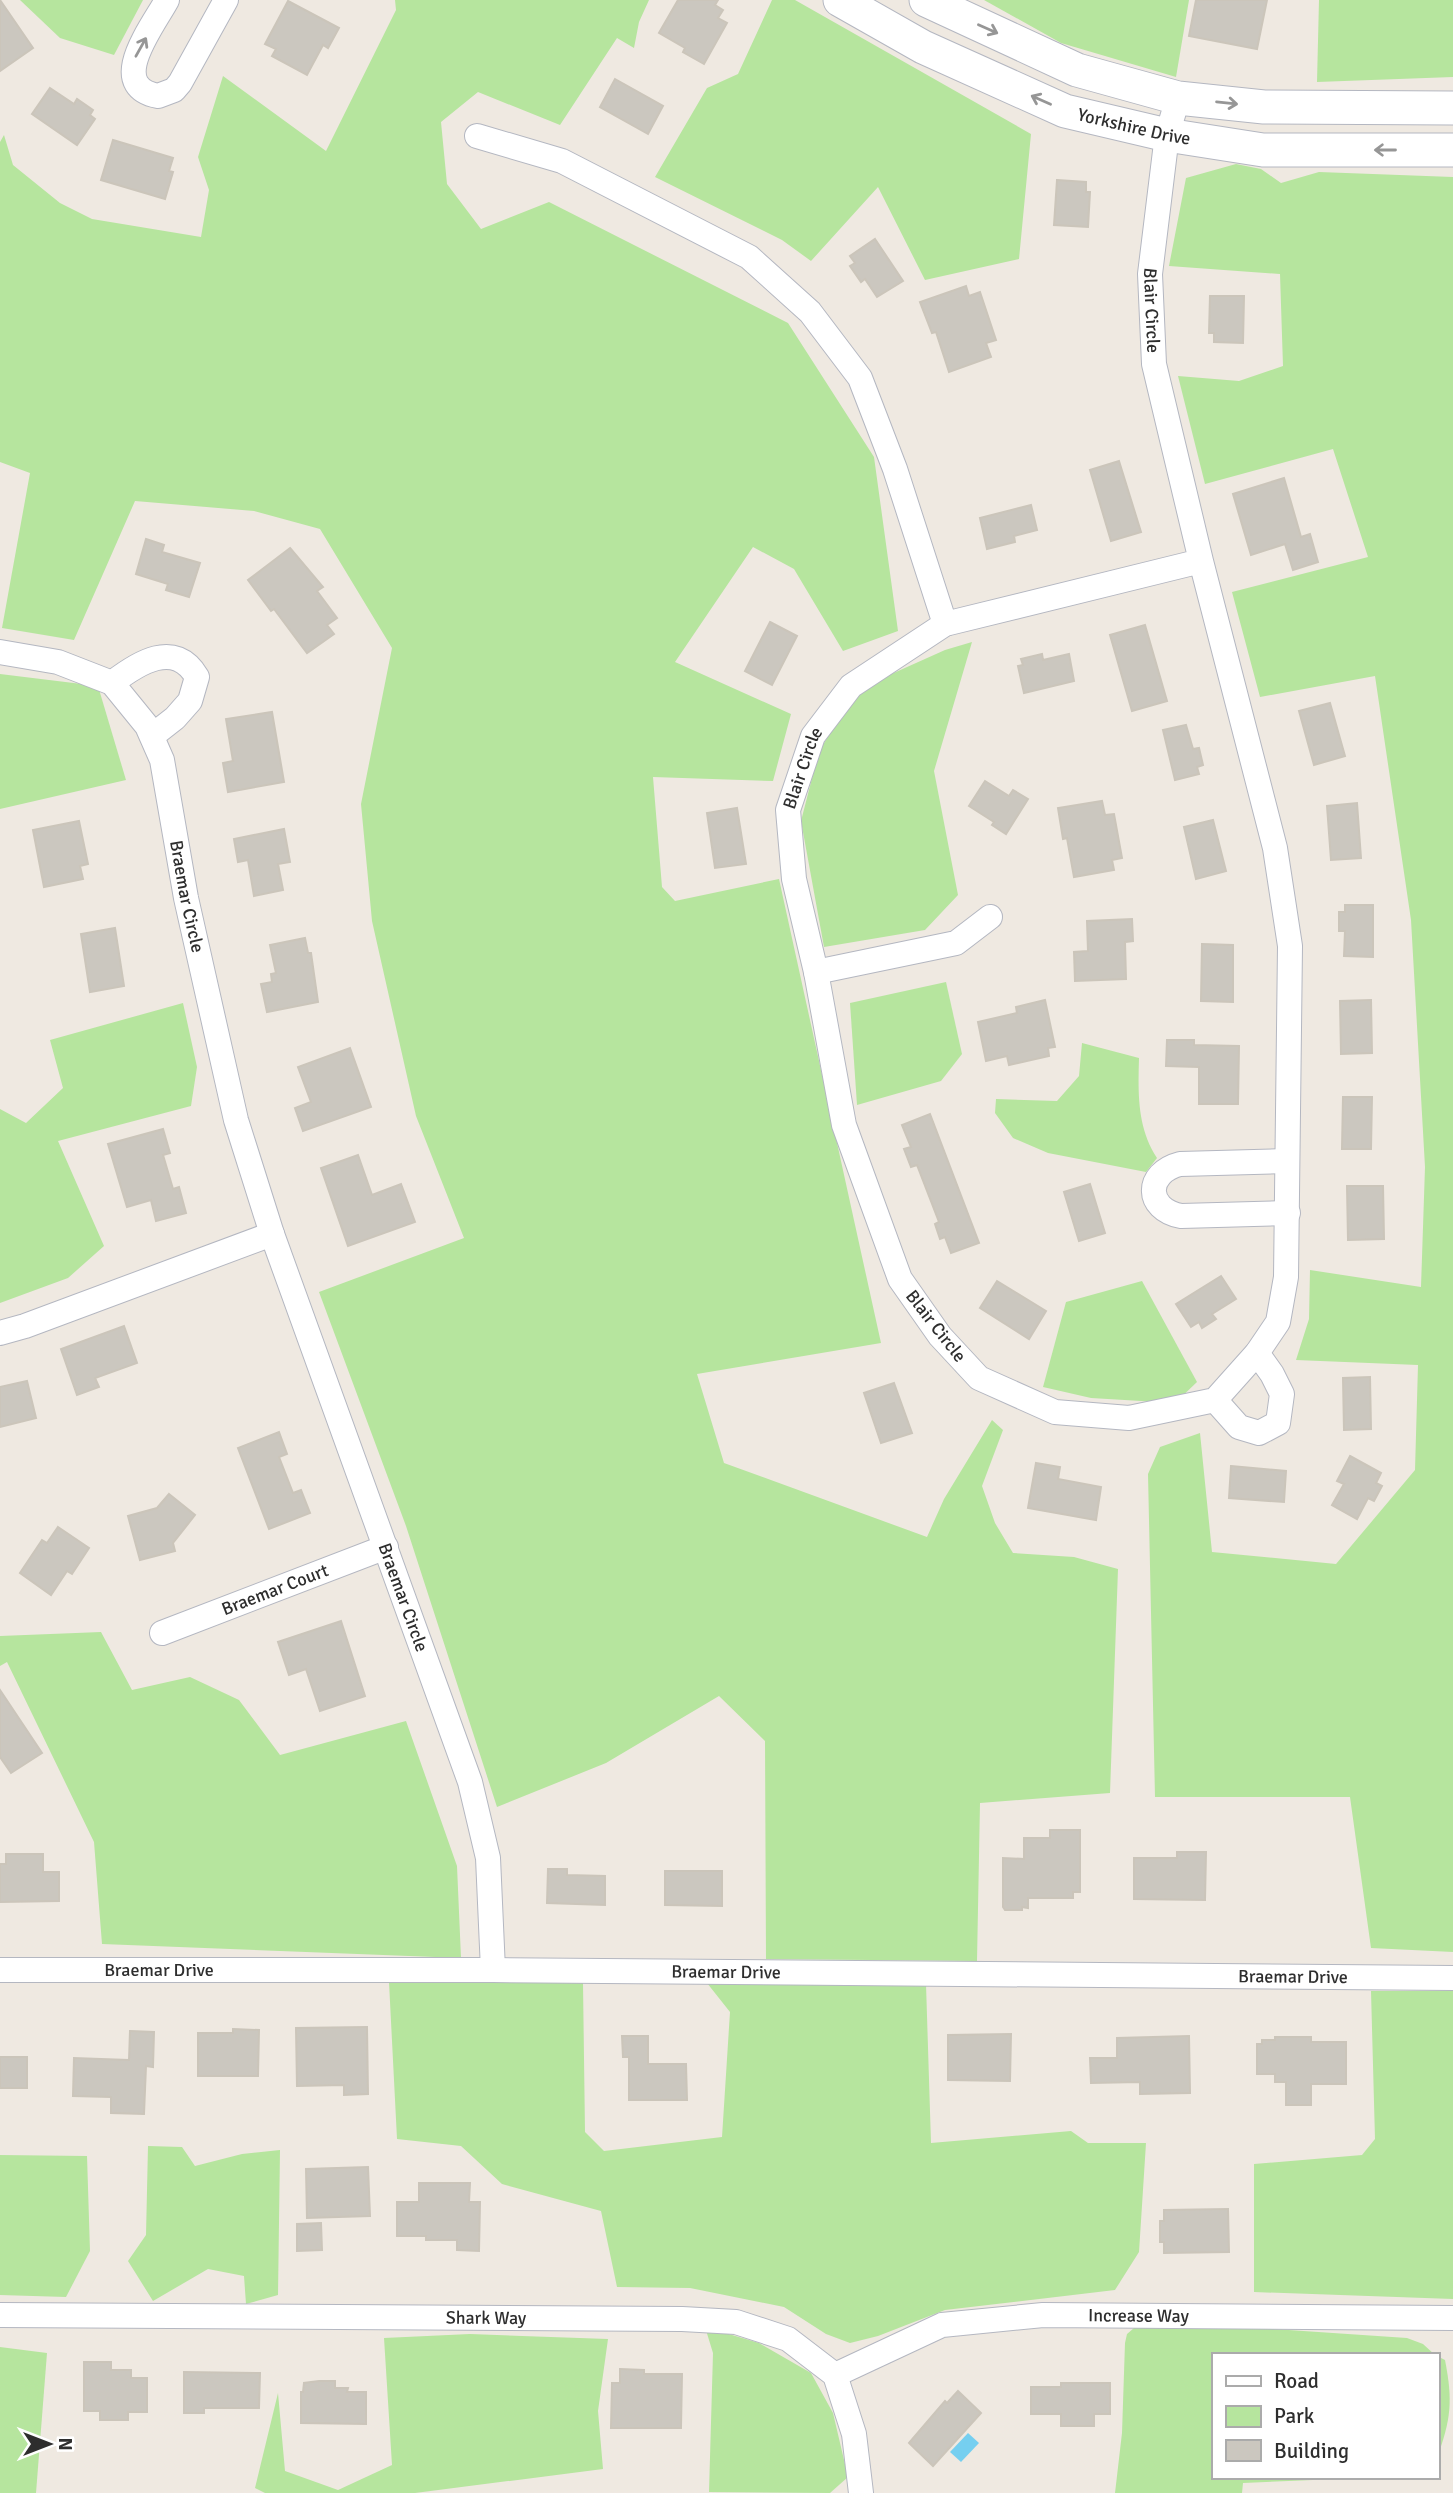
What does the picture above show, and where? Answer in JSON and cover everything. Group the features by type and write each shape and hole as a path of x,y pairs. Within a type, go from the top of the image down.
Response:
{"street":[{"path":"167,0 132,66 136,84 141,90 158,96 167,94 180,83 226,0"},
{"name":"Yorkshire Drive","path":"840,0 923,47 1065,111 1167,135 1263,150 1453,150"},
{"name":"Yorkshire Drive","path":"926,0 1077,70 1178,98 1264,107 1453,108"},
{"name":"Blair Circle","path":"1178,98 1167,135 1150,274 1154,363 1201,561 1276,848 1290,946 1286,1278 1278,1322 1257,1353 1215,1400 1129,1418 1055,1412 979,1378 940,1336 900,1279 844,1125 816,972 794,879 788,810 813,736 851,686 945,624 1201,561"},
{"path":"477,136 562,161 749,257 810,312 860,378 895,469 945,624"},
{"name":"Braemar Circle","path":"0,652 58,662 112,683 147,726 162,760 186,898 236,1120 272,1234 470,1782 488,1858 493,1970"},
{"path":"112,683 133,667 154,658 173,657 190,664 197,677 190,701 175,718 152,736"},
{"path":"816,972 956,943 990,917"},
{"path":"1286,1161 1180,1164 1167,1168 1157,1177 1153,1191 1157,1204 1167,1213 1181,1216 1288,1213"},
{"path":"0,1333 272,1234"},
{"path":"1215,1400 1239,1427 1259,1433 1278,1423 1282,1394 1257,1353"},
{"name":"Braemar Court","path":"162,1633 386,1547"},
{"name":"Braemar Drive","path":"0,1970 493,1970 1453,1978"},
{"name":"Shark Way","path":"0,2315 682,2319 736,2322 788,2339 835,2375"},
{"name":"Increase Way","path":"835,2375 942,2325 1043,2315 1453,2318"},
{"path":"835,2375 854,2434 861,2493"}],"green space":[{"path":"20,0 143,0 114,55 60,38"},
{"path":"395,0 649,0 639,22 634,48 617,38 560,125 478,92 441,122 447,184 481,229 549,202 788,323 874,457 898,631 843,651 794,569 753,547 675,662 791,714 773,781 653,777 662,887 675,901 779,879 881,1343 697,1374 724,1463 927,1537 944,1499 992,1420 1003,1430 982,1486 995,1523 1013,1553 1074,1557 1118,1569 1110,1793 980,1803 977,1961 766,1959 765,1741 719,1696 606,1763 497,1807 406,1526 319,1292 464,1238 416,1116 372,921 361,804 392,648 320,529 254,511 135,501 74,640 2,628 30,473 0,462 0,142 4,135 13,165 60,203 92,219 201,237 209,190 198,157 223,76 326,151 396,10"},
{"path":"772,0 795,0 1031,134 1019,259 925,280 878,187 811,261 782,240 655,177 707,88 738,74"},
{"path":"984,0 1189,0 1176,77 1061,43"},
{"path":"1319,0 1453,0 1453,77 1317,82"},
{"path":"1236,164 1261,169 1281,183 1319,172 1453,177 1453,1952 1371,1948 1350,1797 1155,1797 1148,1474 1160,1447 1200,1433 1212,1552 1336,1564 1415,1470 1418,1365 1296,1360 1309,1319 1310,1270 1421,1287 1425,1167 1411,920 1375,676 1260,697 1232,592 1368,557 1333,449 1205,484 1178,376 1239,381 1283,366 1280,274 1169,266 1186,178"},
{"path":"972,642 934,771 958,895 925,930 824,947 801,821 819,751 858,689 945,650"},
{"path":"0,674 98,686 126,780 0,809"},
{"path":"946,982 962,1054 941,1081 857,1105 850,1003"},
{"path":"183,1003 197,1067 191,1106 58,1141 104,1246 68,1278 0,1303 0,1109 26,1123 63,1088 50,1040"},
{"path":"1082,1043 1139,1058 1142,1122 1150,1147 1157,1158 1146,1172 1048,1153 1013,1138 995,1113 996,1099 1057,1101 1079,1076"},
{"path":"1142,1281 1197,1382 1175,1403 1091,1398 1043,1387 1066,1302"},
{"path":"101,1632 132,1690 190,1677 239,1700 280,1755 406,1721 457,1866 461,1958 102,1944 94,1842 7,1662 0,1666 0,1636"},
{"path":"389,1982 583,1983 585,2132 604,2151 722,2137 730,2012 707,1983 926,1984 931,2143 1071,2131 1088,2143 1146,2143 1139,2252 1115,2290 945,2310 878,2336 850,2343 826,2334 784,2307 690,2288 617,2287 601,2211 502,2184 461,2146 397,2139"},
{"path":"1371,1991 1453,1991 1453,2299 1254,2292 1254,2164 1362,2155 1375,2139"},
{"path":"148,2146 182,2147 195,2166 242,2154 280,2150 278,2295 246,2304 244,2276 208,2269 153,2301 128,2261 146,2235"},
{"path":"0,2155 87,2156 90,2251 66,2297 0,2295"},
{"path":"705,2327 759,2343 811,2373 833,2413 848,2477 830,2493 709,2492 713,2353"},
{"path":"1244,2327 1407,2338 1423,2344 1433,2353 1212,2353 1212,2479 1338,2479 1243,2483 1242,2493 1115,2493 1122,2433 1125,2343 1127,2334 1134,2328"},
{"path":"470,2334 608,2339 598,2411 603,2469 415,2493 265,2493 255,2488 278,2393 285,2471 338,2490 392,2465 384,2338"},
{"path":"0,2347 47,2353 36,2493 0,2493"},
{"path":"1439,2357 1445,2360 1450,2399 1439,2452"}],"water":[{"path":"968,2433 979,2443 961,2462 950,2452"}],"building":[{"path":"0,0 33,48 0,71"},
{"path":"678,0 718,0 715,5 723,10 718,18 727,23 704,64 683,52 685,48 659,33"},
{"path":"1196,0 1267,0 1257,49 1189,36"},
{"path":"288,1 339,28 328,48 323,45 307,75 272,56 276,49 265,44"},
{"path":"615,79 663,106 648,134 600,107"},
{"path":"50,88 74,104 77,99 93,110 90,115 95,119 77,145 32,114"},
{"path":"113,140 173,158 169,171 173,172 165,199 101,180"},
{"path":"1057,180 1086,182 1086,192 1090,192 1088,227 1054,225"},
{"path":"875,239 903,281 877,297 865,279 861,282 850,266 855,263 850,256"},
{"path":"966,286 969,296 980,292 996,340 986,343 991,357 949,372 936,332 932,333 920,302"},
{"path":"1210,296 1244,296 1243,343 1214,342 1214,333 1209,333"},
{"path":"1119,461 1141,532 1111,541 1090,470"},
{"path":"1284,478 1301,537 1310,534 1318,562 1293,570 1285,544 1251,555 1233,494"},
{"path":"1031,505 1037,530 1014,536 1015,542 987,549 980,518"},
{"path":"146,539 164,545 162,552 200,563 189,597 166,590 168,584 136,574"},
{"path":"290,548 323,587 317,591 337,618 327,625 334,634 307,653 248,580"},
{"path":"770,622 797,636 772,685 745,671"},
{"path":"1145,625 1167,701 1132,711 1110,635"},
{"path":"1042,654 1043,660 1069,654 1074,681 1024,693 1018,666 1023,665 1021,659"},
{"path":"1330,703 1345,756 1314,765 1299,711"},
{"path":"272,712 284,782 228,792 223,763 233,761 226,719"},
{"path":"1186,725 1193,749 1199,748 1203,765 1197,767 1199,774 1175,780 1163,730"},
{"path":"985,781 1009,796 1013,790 1028,799 1006,834 992,825 994,822 969,806"},
{"path":"1102,801 1105,815 1114,814 1122,858 1112,860 1114,870 1074,877 1067,838 1063,839 1058,808"},
{"path":"1357,803 1361,858 1331,860 1327,806"},
{"path":"737,808 746,864 715,868 707,813"},
{"path":"1213,820 1226,871 1196,879 1184,827"},
{"path":"79,821 88,864 80,866 83,879 44,887 33,830"},
{"path":"284,829 290,862 278,864 283,890 254,896 248,860 238,862 234,839"},
{"path":"1345,905 1373,905 1373,957 1344,956 1345,931 1339,931 1339,912 1345,912"},
{"path":"1132,919 1133,941 1125,942 1126,979 1075,981 1074,952 1088,951 1087,921"},
{"path":"115,928 124,986 90,992 81,934"},
{"path":"305,938 308,953 311,953 318,1002 267,1012 261,984 272,982 271,974 276,973 270,945"},
{"path":"1202,944 1233,945 1233,1002 1201,1001"},
{"path":"1045,1000 1055,1047 1048,1048 1049,1056 1009,1065 1007,1056 986,1061 978,1022 1017,1013 1016,1007"},
{"path":"1371,1000 1372,1053 1341,1054 1340,1001"},
{"path":"1167,1040 1194,1040 1194,1045 1239,1046 1238,1104 1199,1104 1199,1067 1166,1066"},
{"path":"350,1048 371,1107 303,1131 295,1108 311,1102 298,1067"},
{"path":"1343,1097 1372,1097 1371,1149 1342,1149"},
{"path":"930,1114 979,1243 951,1253 945,1237 940,1239 935,1224 939,1222 917,1165 911,1167 904,1149 911,1147 902,1125"},
{"path":"163,1129 170,1153 163,1155 173,1189 179,1187 186,1213 156,1221 151,1200 127,1207 108,1144"},
{"path":"358,1155 372,1195 401,1184 415,1222 348,1246 321,1168"},
{"path":"1090,1184 1105,1233 1079,1241 1064,1192"},
{"path":"1347,1186 1383,1186 1384,1239 1348,1240"},
{"path":"1221,1276 1236,1299 1212,1314 1216,1319 1202,1328 1199,1322 1191,1327 1176,1304"},
{"path":"997,1281 1046,1311 1029,1339 980,1308"},
{"path":"124,1326 137,1363 95,1378 99,1387 77,1395 61,1349"},
{"path":"1370,1377 1371,1429 1344,1430 1343,1378"},
{"path":"27,1381 36,1418 0,1427 0,1387"},
{"path":"894,1383 912,1433 881,1443 864,1393"},
{"path":"279,1432 287,1454 279,1457 293,1493 301,1490 310,1513 269,1529 238,1448"},
{"path":"1350,1456 1381,1473 1376,1483 1382,1486 1374,1501 1368,1498 1357,1519 1332,1505 1344,1484 1337,1481"},
{"path":"1036,1463 1060,1467 1058,1479 1101,1487 1096,1520 1028,1508"},
{"path":"1231,1466 1286,1471 1284,1502 1229,1498"},
{"path":"169,1494 195,1515 173,1543 175,1551 140,1560 128,1516 157,1508"},
{"path":"58,1527 89,1548 72,1574 67,1571 51,1595 20,1573 42,1540 47,1543"},
{"path":"341,1621 365,1696 320,1711 306,1669 289,1675 278,1642"},
{"path":"0,1690 42,1753 11,1773 0,1757"},
{"path":"1050,1830 1080,1830 1080,1892 1073,1892 1073,1898 1028,1898 1028,1908 1005,1910 1003,1858 1024,1859 1024,1838 1050,1838"},
{"path":"1177,1852 1206,1852 1205,1900 1134,1899 1134,1858 1177,1858"},
{"path":"6,1854 43,1854 43,1872 59,1872 59,1901 0,1902 0,1864 6,1864"},
{"path":"548,1869 567,1869 567,1875 605,1876 605,1905 547,1903"},
{"path":"665,1871 722,1871 722,1906 665,1905"},
{"path":"367,2027 368,2094 344,2095 344,2085 297,2086 296,2028"},
{"path":"233,2029 259,2030 258,2076 198,2076 198,2033 233,2033"},
{"path":"130,2031 154,2032 153,2067 146,2066 144,2114 111,2113 111,2097 73,2096 74,2058 129,2060"},
{"path":"1011,2034 1010,2081 948,2080 948,2035"},
{"path":"622,2036 648,2036 648,2064 686,2064 687,2100 629,2100 629,2057 623,2057"},
{"path":"1189,2036 1190,2093 1140,2094 1140,2082 1091,2083 1090,2058 1117,2058 1117,2038"},
{"path":"1275,2037 1311,2037 1311,2042 1346,2042 1346,2084 1311,2084 1311,2105 1286,2105 1286,2082 1275,2082 1275,2074 1257,2074 1257,2044 1262,2044 1262,2040 1275,2040"},
{"path":"0,2057 27,2057 27,2088 0,2088"},
{"path":"368,2167 370,2216 307,2218 306,2169"},
{"path":"419,2183 470,2183 469,2202 480,2202 479,2251 457,2250 457,2240 397,2236 397,2202 419,2202"},
{"path":"1228,2209 1229,2252 1164,2253 1164,2242 1160,2242 1160,2221 1164,2221 1164,2210"},
{"path":"321,2223 322,2250 297,2251 297,2224"},
{"path":"84,2362 111,2362 111,2370 131,2370 131,2378 147,2378 147,2412 128,2412 128,2420 100,2420 100,2411 84,2411"},
{"path":"620,2369 644,2370 644,2374 682,2374 681,2428 611,2428 612,2383 620,2383"},
{"path":"184,2372 260,2373 259,2408 204,2408 204,2413 184,2413"},
{"path":"335,2381 335,2388 348,2388 347,2392 366,2392 366,2424 301,2423 301,2392 304,2383"},
{"path":"1061,2383 1110,2383 1110,2414 1094,2414 1094,2426 1061,2426 1061,2414 1031,2414 1031,2387 1061,2387"},
{"path":"958,2391 981,2413 933,2466 909,2443 945,2401 947,2403"}]}
